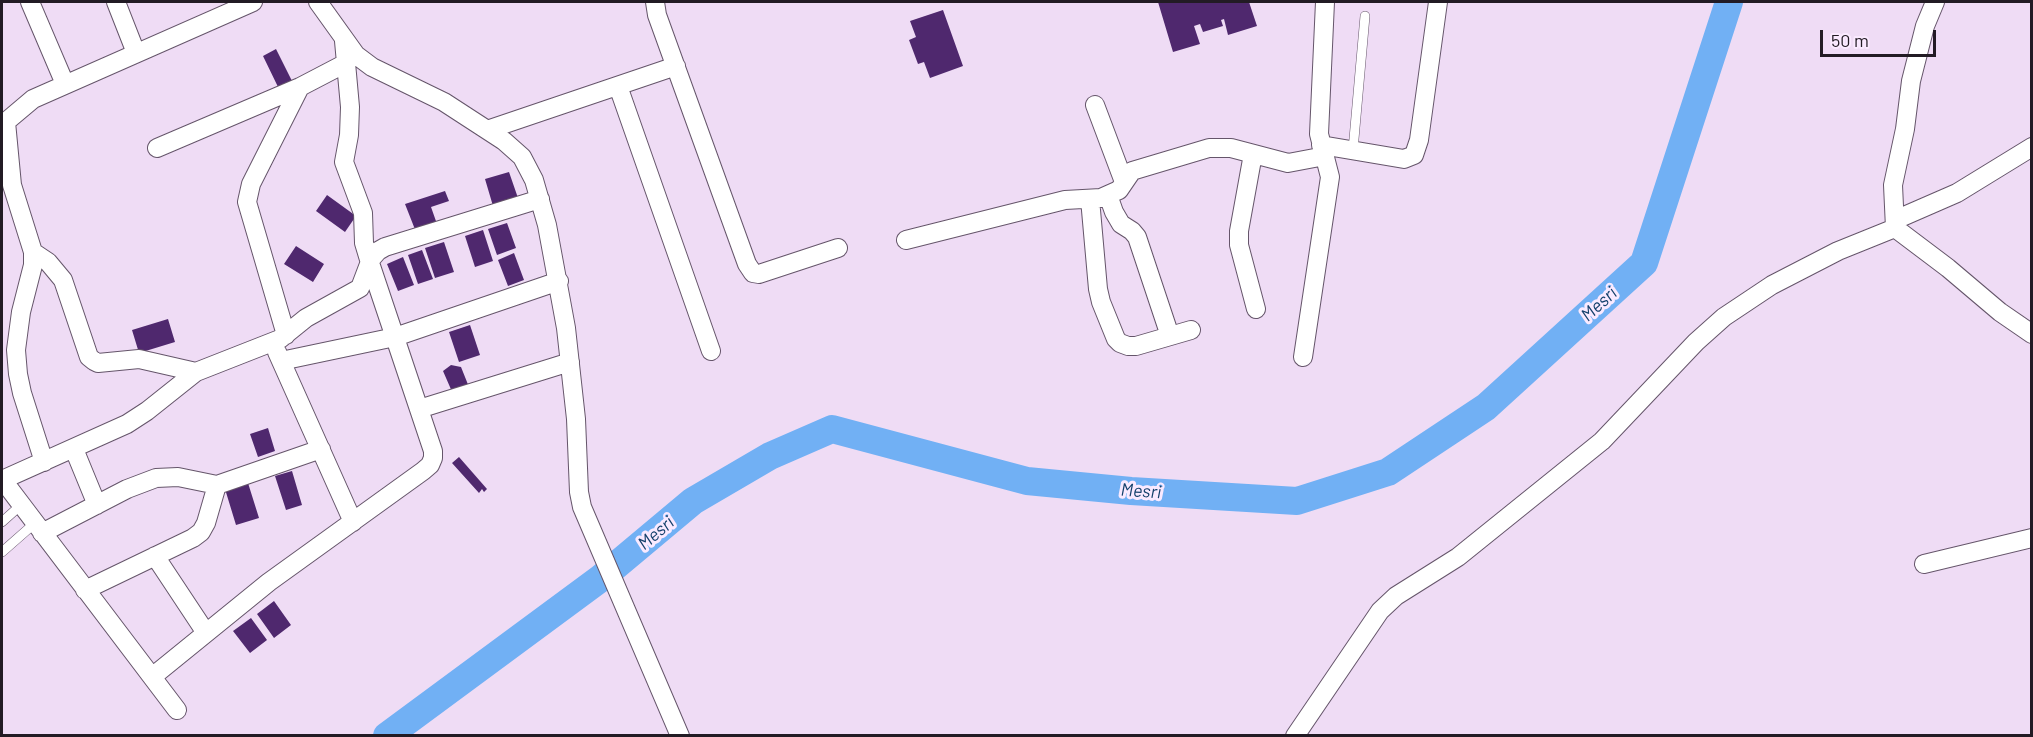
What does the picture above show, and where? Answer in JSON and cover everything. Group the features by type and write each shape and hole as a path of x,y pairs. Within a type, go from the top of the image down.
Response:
{"street":[{"path":"30,2 65,84"},
{"path":"116,2 136,53"},
{"path":"44,462 22,393 16,350 21,312 33,265 33,252 12,184 4,124 33,99 136,53 218,9 253,2"},
{"path":"318,2 356,55 372,67 444,102 504,141 522,157 534,180 547,225 559,281 576,419 579,492 585,517 678,730"},
{"path":"655,2 657,15 747,264 753,273 759,274 838,248"},
{"path":"1303,357 1330,177 1318,134 1325,2"},
{"path":"906,240 1065,200 1090,199 1108,195 1119,190 1132,171 1209,148 1231,148 1288,163 1323,151 1353,150 1404,159 1414,155 1417,149 1438,2"},
{"path":"1935,2 1925,26 1911,81 1903,139 1893,185 1895,224 2000,312 2031,334"},
{"path":"152,677 269,582 430,465 433,451 370,263 364,243 363,213 345,162 350,107 344,41"},
{"path":"157,148 300,87 346,63"},
{"path":"487,130 676,66"},
{"path":"618,86 711,351"},
{"path":"300,87 251,184 247,202 279,339 281,362 353,522"},
{"path":"1095,105 1124,182"},
{"path":"1294,735 1380,611 1396,596 1458,556 1602,441 1696,342 1724,317 1772,285 1957,193 2031,147"},
{"path":"1253,154 1239,231 1239,245 1256,309"},
{"path":"1108,195 1121,224 1137,237 1170,336"},
{"path":"177,710 2,480 127,424 196,372 279,339 306,318 360,288 370,263 378,251 385,247 540,199"},
{"path":"1090,199 1098,289 1113,334 1120,343 1137,346 1191,330"},
{"path":"33,252 48,262 63,280 89,357 94,361 98,363 139,359 196,372"},
{"path":"281,362 395,337 559,281"},
{"path":"419,409 570,362"},
{"path":"74,449 97,505"},
{"path":"39,528 156,478 178,477 217,485 321,449"},
{"path":"86,590 201,532 206,523 217,485"},
{"path":"1924,564 2031,538"},
{"path":"155,556 206,633"}],"lane":[{"path":"1353,150 1365,16"},
{"path":"2,522 21,505"},
{"path":"2,552 39,528"}],"building":[{"path":"1158,2 1249,2 1257,26 1228,35 1224,19 1221,20 1223,26 1203,32 1200,24 1194,26 1200,44 1173,52"},
{"path":"943,10 963,66 930,78 924,62 918,64 909,40 916,37 910,21"},
{"path":"276,49 293,83 279,89 263,56"},
{"path":"509,172 518,198 493,206 485,179"},
{"path":"445,191 449,201 431,207 437,224 416,232 405,204"},
{"path":"327,195 356,216 345,232 316,211"},
{"path":"507,223 516,248 497,255 488,229"},
{"path":"483,230 493,261 475,267 465,236"},
{"path":"444,242 454,272 435,278 425,248"},
{"path":"296,246 324,264 313,282 284,264"},
{"path":"422,250 433,279 418,284 408,255"},
{"path":"514,253 524,280 508,286 498,260"},
{"path":"403,257 414,285 398,291 387,264"},
{"path":"168,319 175,342 139,353 132,330"},
{"path":"470,325 480,355 459,362 449,332"},
{"path":"451,365 461,367 469,387 453,394 443,371"},
{"path":"268,428 275,451 258,457 250,434"},
{"path":"459,457 487,489 484,492 482,489 479,493 452,463"},
{"path":"292,471 302,505 286,510 275,476"},
{"path":"248,483 259,518 236,525 225,489"},
{"path":"274,601 291,625 274,638 257,614"},
{"path":"251,618 267,640 250,653 233,631"}],"waterway":[{"name":"Mesri","path":"387,736 601,578 693,501 770,456 832,429 1027,481 1131,491 1297,501 1388,472 1486,407 1644,263 1729,2"}]}
